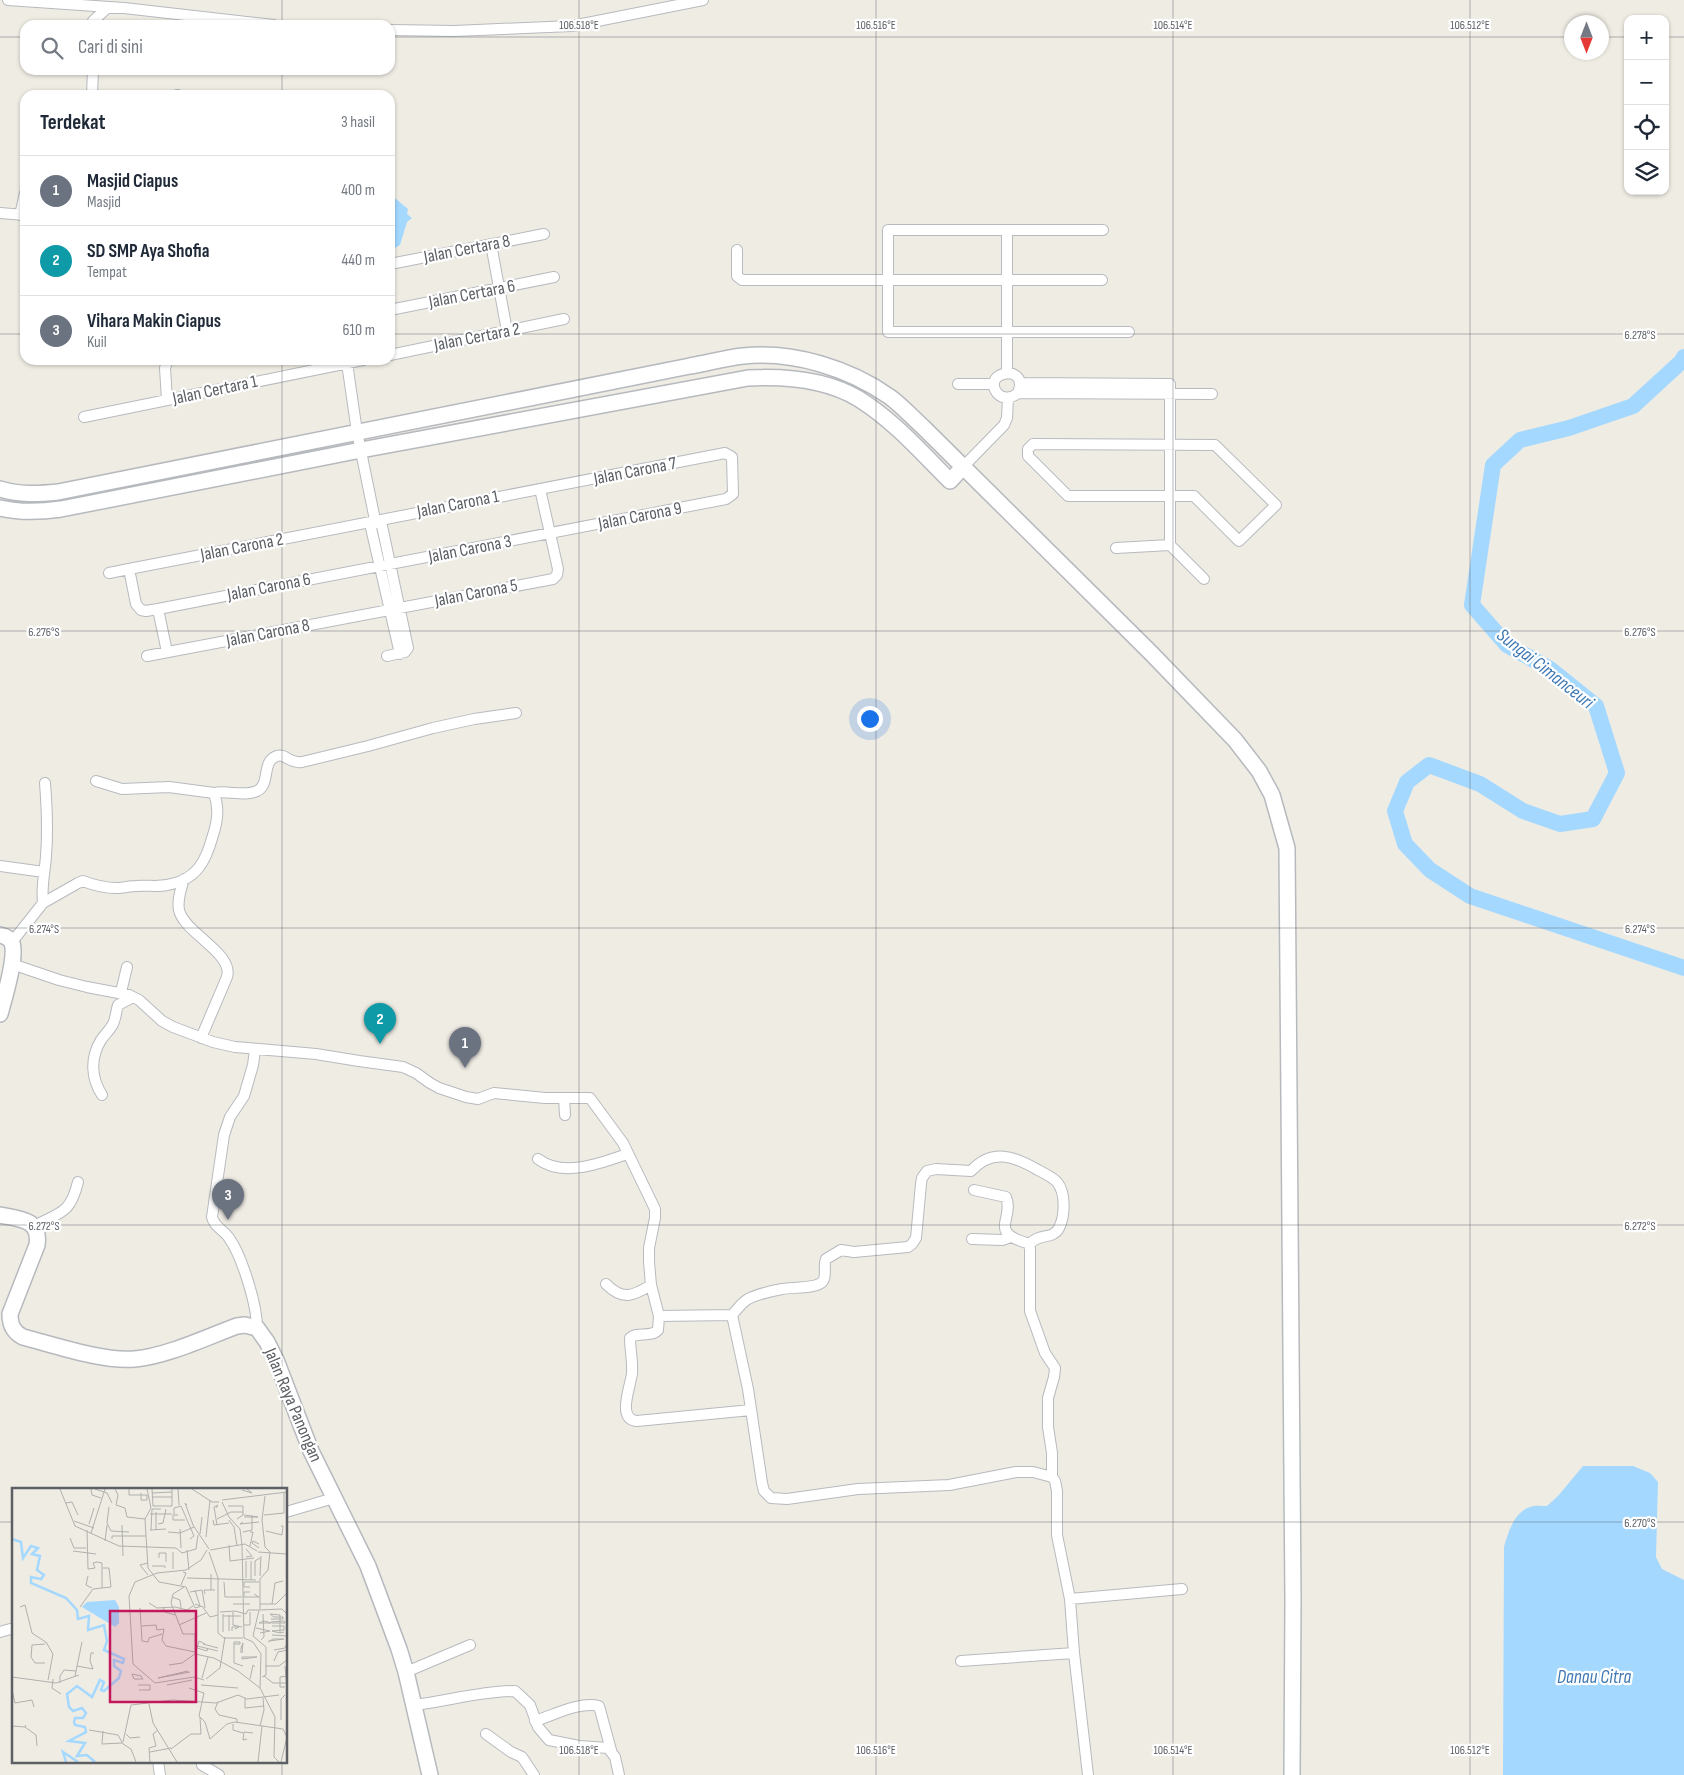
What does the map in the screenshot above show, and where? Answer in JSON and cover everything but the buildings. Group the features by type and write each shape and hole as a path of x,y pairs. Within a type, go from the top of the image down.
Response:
{"street":[{"path":"8,0 225,20"},
{"path":"395,30 454,31 572,26 703,0"},
{"path":"94,20 107,8"},
{"path":"92,75 92,90"},
{"path":"0,213 20,215"},
{"path":"1103,230 888,230 888,332 1129,332"},
{"path":"1007,230 1007,372"},
{"name":"Jalan Certara 8","path":"395,263 544,234"},
{"path":"491,244 507,331"},
{"path":"737,250 736,276 742,280 1102,280"},
{"name":"Jalan Certara 6","path":"395,309 554,277"},
{"name":"Jalan Certara 2","path":"395,353 564,319"},
{"path":"0,490 33,494 58,492 744,356 776,356 838,369 866,382 891,398 1150,653 1235,740 1259,771 1272,795 1287,848 1293,1590 1292,1775"},
{"path":"166,365 167,400"},
{"name":"Jalan Certara 1","path":"84,417 328,365"},
{"path":"347,365 357,432 375,520 382,526 385,565 394,609 408,648 400,654 387,656"},
{"path":"1007,372 1017,378 1019,388 1014,396 1008,398 1001,397 996,391 994,384 996,378 1007,372"},
{"path":"0,508 10,511 33,512 61,509 361,450 748,378 776,377 805,380 833,388 858,399 897,428 950,481 1004,425 1007,418 1008,398"},
{"path":"958,384 994,384"},
{"path":"1019,388 1212,394"},
{"path":"1170,394 1170,545 1204,579"},
{"path":"1033,444 1170,445 1215,445 1276,505 1239,541 1194,496 1068,496 1028,456 1028,449 1033,444"},
{"name":"Jalan Carona 7","path":"540,489 725,453 729,454 732,458 733,494 729,497"},
{"path":"540,489 550,534"},
{"name":"Jalan Carona 1","path":"375,520 540,489"},
{"name":"Jalan Carona 9","path":"550,534 729,497"},
{"name":"Jalan Carona 2","path":"109,573 375,520"},
{"name":"Jalan Carona 3","path":"385,565 550,534"},
{"name":"Jalan Carona 5","path":"394,609 553,579 557,575 558,569 550,534"},
{"path":"1116,548 1170,545"},
{"name":"Jalan Carona 6","path":"158,609 385,565"},
{"path":"129,569 136,604 141,610 158,609 167,652"},
{"name":"Jalan Carona 8","path":"147,656 394,609"},
{"path":"96,781 122,789 169,788 214,793 251,792 258,790 264,783 267,767 279,755 295,762 302,762 433,728 474,719 516,713"},
{"path":"43,903 42,884 48,814 45,783"},
{"path":"0,1014 12,964 13,948 6,938 43,903 70,886 83,881 90,884 117,888 166,885 184,879 197,870 210,850 218,815 217,800 214,793"},
{"path":"0,866 44,872"},
{"path":"184,879 179,904 181,916 215,950 228,969 202,1038"},
{"path":"12,964 59,980 87,987 122,992 139,1000 162,1021 184,1032 235,1047 316,1054 358,1062 397,1066 410,1070 439,1088 478,1099 494,1093 590,1098 618,1134 648,1191 655,1209 649,1248 651,1285 658,1316 658,1330 656,1333 633,1335 630,1338 632,1373 626,1398 629,1419 637,1421 751,1410"},
{"path":"122,992 126,967"},
{"path":"102,1095 93,1078 92,1068 95,1055 100,1041 112,1024 118,1005 133,997"},
{"path":"255,1050 253,1066 244,1096 234,1109 224,1135 212,1217 214,1223 229,1237 239,1258 251,1294 257,1328"},
{"path":"564,1098 565,1115"},
{"path":"538,1160 546,1166 562,1169 602,1162 628,1154"},
{"path":"658,1316 732,1315 742,1303 753,1297 783,1289 822,1283 824,1280 826,1258 841,1250 854,1252 908,1247 912,1244 917,1233 922,1178 927,1171 971,1171 984,1161 1007,1156 1021,1160 1050,1176 1058,1183 1061,1190 1063,1211 1060,1228 1053,1235 1038,1237 1030,1244 1029,1306 1045,1353 1055,1368 1048,1408 1052,1477 1057,1491 1057,1535 1070,1599 1074,1653 1088,1775"},
{"path":"0,1215 21,1219 34,1226 54,1217 68,1207 73,1201 78,1182"},
{"path":"974,1190 1006,1197 1008,1202 1005,1222 1006,1231 1010,1236 1030,1244"},
{"name":"Jalan Raya Panongan","path":"34,1226 37,1235 37,1245 10,1314 11,1325 22,1337 105,1357 134,1359 177,1348 237,1326 245,1325 257,1328 276,1360 311,1452 368,1566 406,1672 430,1775"},
{"path":"972,1239 1002,1240 1012,1237 1010,1236"},
{"path":"606,1284 624,1296 632,1295 651,1285"},
{"path":"732,1315 746,1376 762,1483 767,1496 774,1499 858,1489 949,1485 1016,1472 1042,1473 1052,1477"},
{"path":"288,1511 334,1498"},
{"path":"1070,1599 1182,1589"},
{"path":"406,1672 470,1645"},
{"path":"961,1660 1074,1653"},
{"path":"414,1705 448,1701 470,1695 498,1691 515,1691 530,1705 536,1721 546,1738 552,1742 584,1747 606,1747 611,1750"},
{"path":"536,1721 576,1707 593,1704 599,1706 619,1775"},
{"path":"486,1734 511,1752 522,1757 534,1775"},
{"path":"158,1762 160,1775"},
{"path":"202,1765 219,1775"}],"water":[{"path":"395,198 408,209 407,214 412,218 407,222 400,245 395,248"},
{"name":"Danau Citra","path":"1583,1466 1633,1466 1650,1473 1658,1482 1656,1557 1662,1569 1684,1580 1684,1775 1503,1775 1504,1547 1512,1524 1520,1513 1532,1506 1547,1506"}],"waterway":[{"name":"Sungai Cimanceuri","path":"1684,357 1681,362 1633,406 1569,428 1520,440 1493,465 1472,605 1507,645 1550,669 1596,706 1617,773 1593,819 1560,824 1523,811 1480,784 1429,765 1407,782 1395,811 1405,844 1430,870 1470,896 1684,968"}],"place":[{"name":"SD SMP Aya Shofia","path":"380,1044"},
{"name":"Masjid Ciapus","path":"465,1068"},
{"name":"Vihara Makin Ciapus","path":"228,1220"}]}
